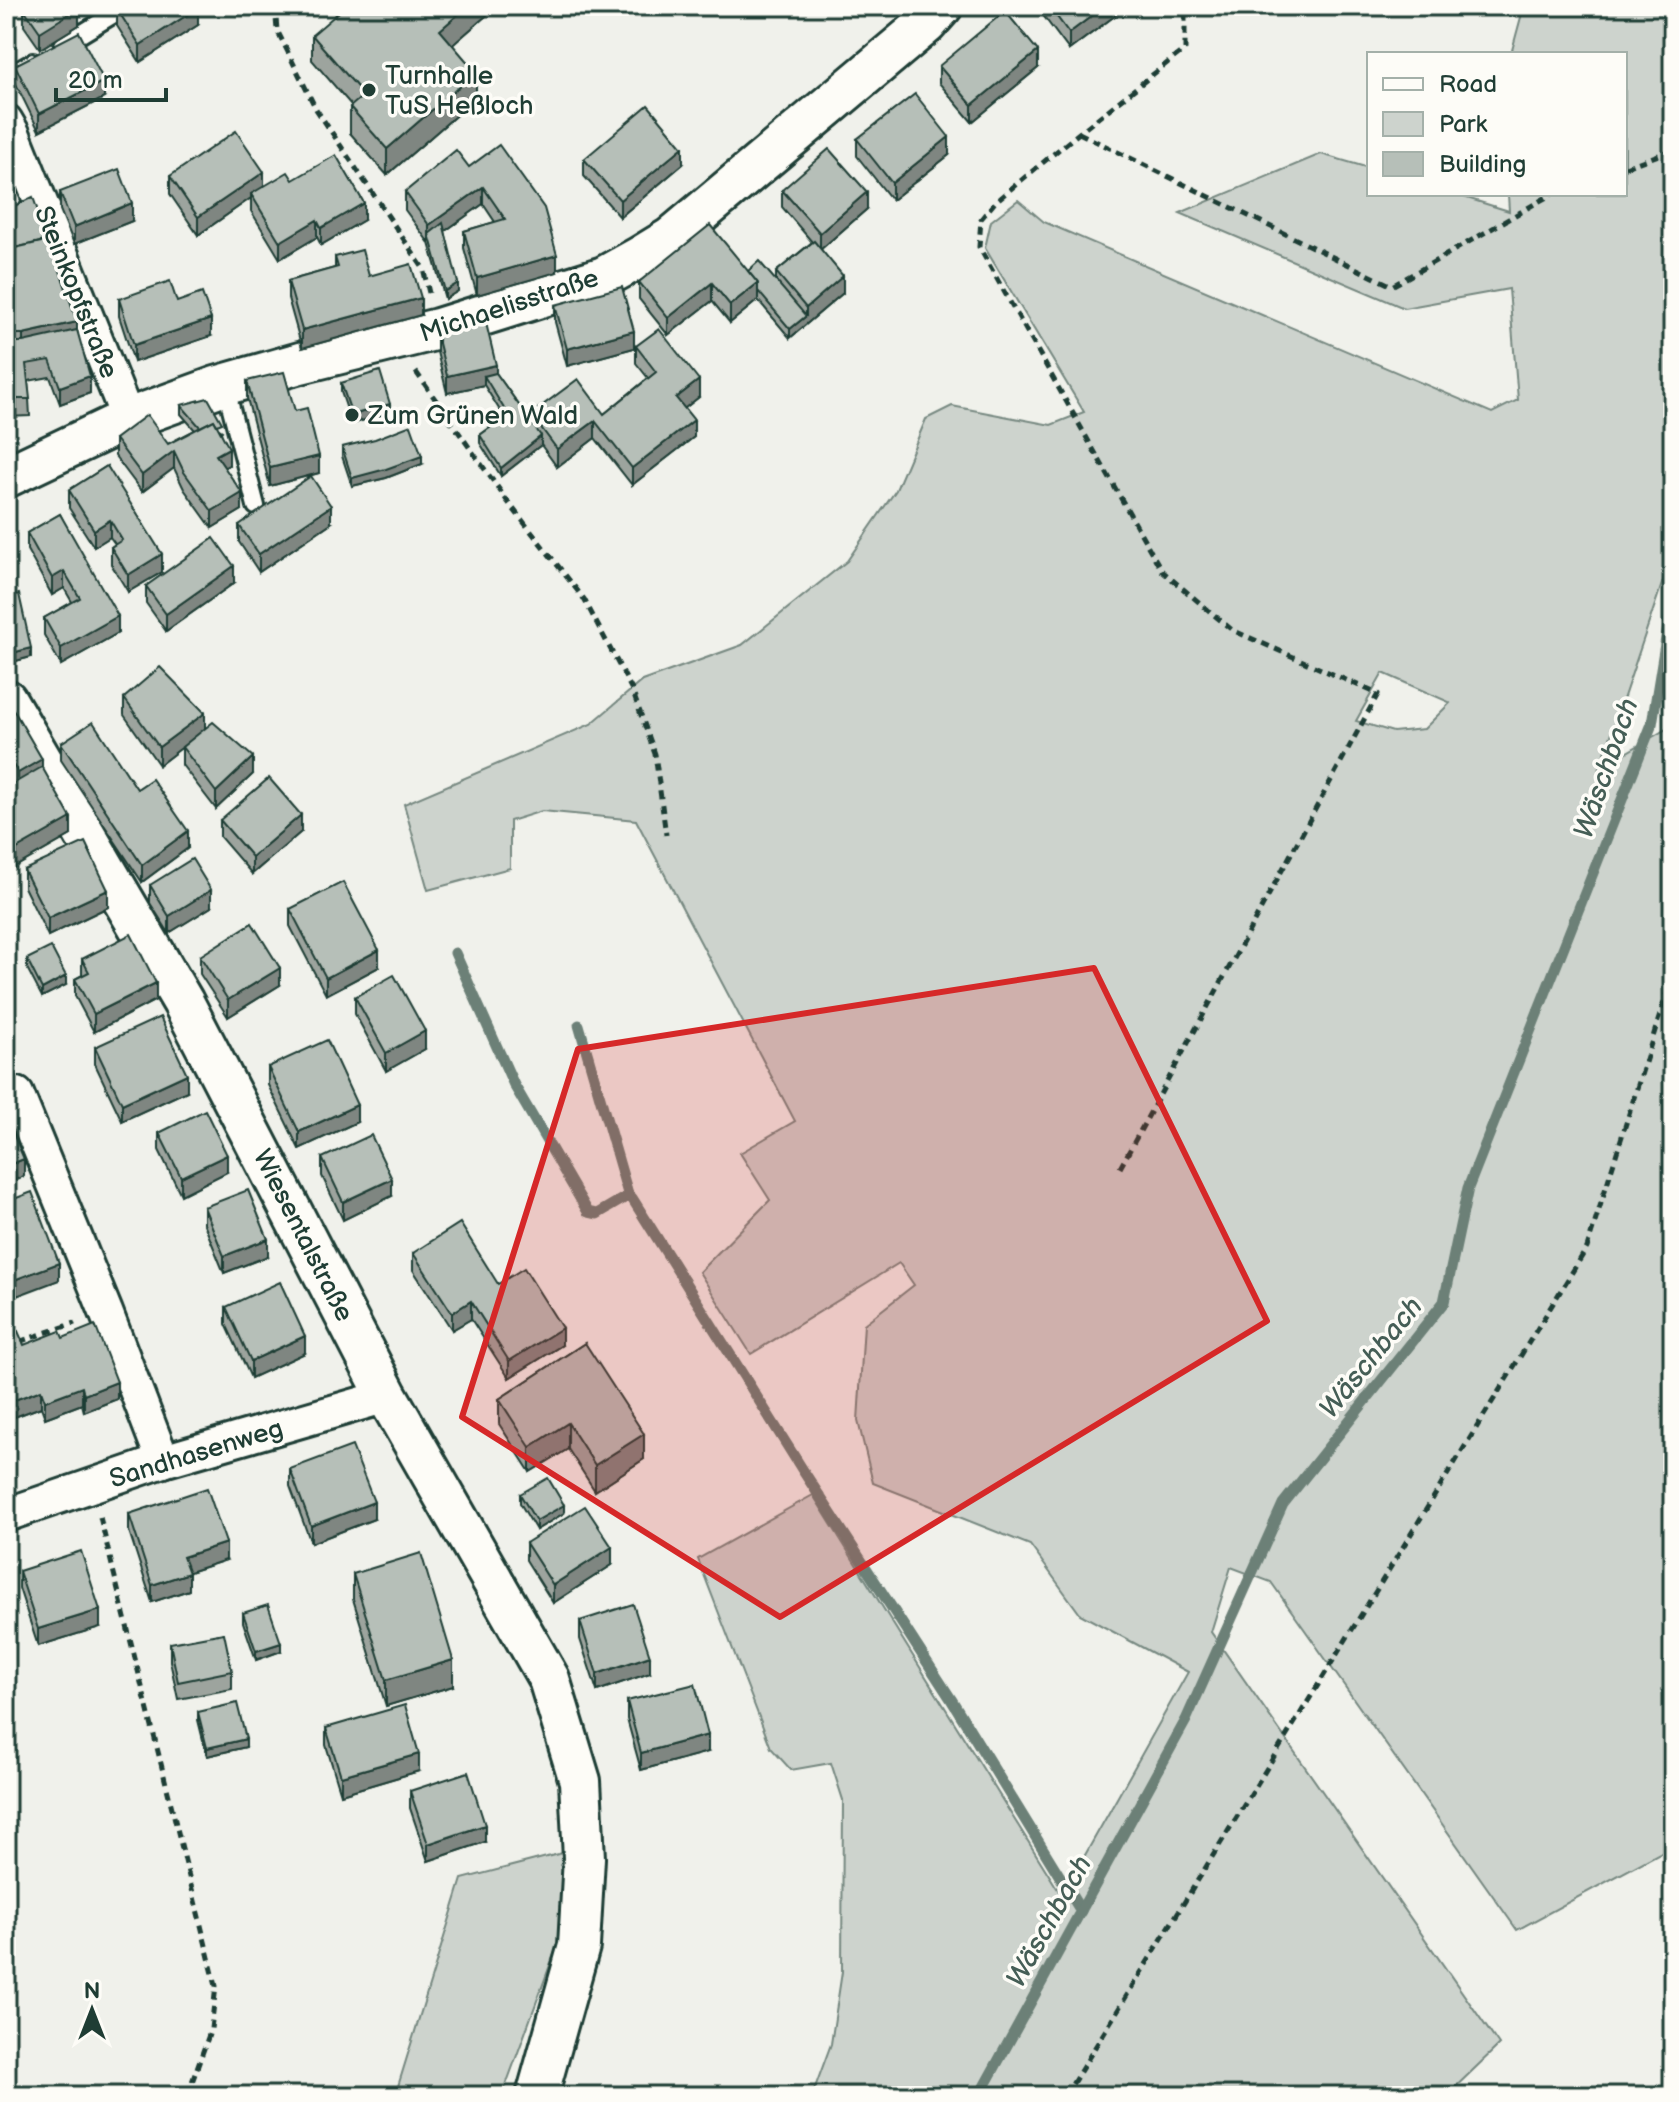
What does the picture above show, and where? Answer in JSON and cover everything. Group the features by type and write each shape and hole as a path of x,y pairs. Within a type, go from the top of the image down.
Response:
{"street":[{"name":"Michaelisstraße","path":"6,477 128,419 225,385 438,329 604,277 661,244 914,34 942,6"},
{"name":"Steinkopfstraße","path":"6,121 13,133 35,202 128,419"},
{"name":"Wiesentalstraße","path":"6,700 183,1002 387,1396 549,1679 580,1781 584,1858 579,1946 537,2096"},
{"path":"17,1094 163,1461"},
{"name":"Sandhasenweg","path":"6,1515 163,1461 387,1396"}],"lane":[{"path":"6,77 127,6"},
{"path":"225,385 256,506"}],"path":[{"path":"275,6 277,30 316,109 423,268 438,329"},
{"path":"1120,1168 1378,694 1232,630 1162,571 979,247 981,219 996,201 1185,49 1185,13 1180,6"},
{"path":"1079,133 1392,286 1549,196"},
{"path":"1627,166 1673,150"},
{"path":"394,341 508,502 584,599 632,690 655,754 666,835"},
{"path":"1065,2096 1587,1248 1673,973"},
{"path":"6,1346 106,1312"},
{"path":"92,1485 216,1986 211,2029 187,2096"}],"highlighted area":[{"path":"1094,968 1267,1321 780,1617 462,1417 578,1049"}],"green space":[{"path":"1524,6 1673,6 1673,592 1665,575 1600,768 1673,725 1673,1846 1517,1930 1271,1582 1231,1567 1211,1632 1499,2045 1446,2096 812,2096 831,2044 842,1972 843,1800 831,1763 791,1770 771,1748 698,1559 813,1495 1062,1896 1188,1672 1080,1614 1030,1545 873,1483 858,1421 864,1324 914,1285 899,1263 751,1354 699,1272 770,1200 740,1153 795,1121 636,820 542,811 510,821 510,868 428,890 404,804 591,724 642,681 742,645 847,561 896,490 926,419 952,406 1051,425 1084,412 985,248 991,221 1018,200 1044,222 1492,413 1518,400 1509,289 1404,308 1180,213 1321,154 1367,167 1367,196 1460,196 1509,211 1508,196 1627,196 1627,52 1512,52","holes":["1383,673 1450,703 1424,729 1393,732 1356,721"]},
{"path":"566,1852 557,1946 502,2096 395,2096 462,1879"}],"building":[{"path":"29,6 79,8 40,32 24,9"},
{"path":"122,6 198,8 140,45 117,9"},
{"name":"Turnhalle TuS Heßloch","path":"346,6 468,6 440,30 476,72 387,149 350,107 364,95 312,35"},
{"path":"1049,6 1105,6 1069,33"},
{"path":"1005,11 1038,51 972,105 939,66"},
{"path":"79,32 104,81 39,114 15,65"},
{"path":"915,94 949,137 892,183 857,139"},
{"path":"648,105 683,147 620,200 584,159"},
{"path":"236,131 264,172 198,217 170,176"},
{"path":"499,145 544,208 557,255 477,278 464,231 505,219 483,187 429,225 405,192 456,150 469,167"},
{"path":"829,149 867,192 820,233 782,190"},
{"path":"336,155 364,203 321,228 317,220 280,242 251,194 288,172 293,180"},
{"path":"119,169 132,203 74,227 60,192"},
{"path":"33,197 48,240 6,250 6,210"},
{"path":"443,223 458,283 445,291 429,234"},
{"path":"710,225 758,283 730,305 712,283 668,318 639,282"},
{"path":"50,240 77,322 23,334 6,334 6,250"},
{"path":"814,241 843,276 806,308 776,272"},
{"path":"362,250 369,276 411,264 421,298 302,330 288,281 338,267 335,257"},
{"path":"759,261 806,316 790,329 758,291 758,283 748,271"},
{"path":"170,281 177,302 202,293 211,319 134,345 119,299"},
{"path":"622,287 634,331 567,349 555,305"},
{"path":"486,323 496,365 447,376 437,335"},
{"path":"659,329 699,380 676,398 694,420 632,468 595,421 557,449 531,414 578,379 604,414 656,372 636,346"},
{"path":"77,330 90,376 60,387 50,360 26,364 30,399 6,399 6,342 23,342"},
{"path":"380,371 390,404 352,415 341,383"},
{"path":"284,372 295,411 307,408 319,456 270,468 247,381"},
{"path":"496,373 541,436 501,468 480,435 508,415 484,376"},
{"path":"208,398 222,423 217,425 214,420 200,427 181,405"},
{"path":"147,415 168,444 214,420 229,448 216,455 242,493 212,511 184,472 174,451 142,475 115,439"},
{"path":"411,425 422,456 352,478 342,447 375,439"},
{"path":"107,466 162,554 128,575 111,547 122,540 110,520 94,530 69,490"},
{"path":"311,476 331,506 259,554 239,525"},
{"path":"60,514 118,616 61,648 44,618 80,598 64,571 52,578 27,533"},
{"path":"214,538 234,566 166,614 146,586"},
{"path":"19,594 31,648 12,653 6,627 6,597"},
{"path":"160,667 205,713 159,747 124,698"},
{"path":"6,697 42,759 18,773 6,753"},
{"path":"93,722 137,789 152,779 188,831 142,865 61,743"},
{"path":"213,722 253,757 216,792 182,747"},
{"path":"42,767 71,818 6,855 6,788"},
{"path":"269,778 301,815 252,857 220,820"},
{"path":"85,842 108,890 48,918 24,870"},
{"path":"192,859 211,890 169,916 150,885"},
{"path":"343,882 379,950 326,978 290,909"},
{"path":"252,923 280,968 228,1000 200,956"},
{"path":"131,934 156,983 94,1014 75,979 89,972 82,959"},
{"path":"51,947 66,976 42,989 27,959"},
{"path":"394,975 425,1031 386,1053 355,997"},
{"path":"160,1017 187,1074 122,1104 95,1047"},
{"path":"327,1040 357,1105 299,1132 268,1067"},
{"path":"205,1110 227,1155 181,1177 159,1133"},
{"path":"6,1117 24,1159 6,1166"},
{"path":"371,1135 392,1179 343,1202 322,1158"},
{"path":"248,1190 268,1239 224,1256 204,1207"},
{"path":"32,1192 59,1263 6,1283 6,1202"},
{"path":"460,1223 498,1284 524,1268 562,1328 509,1361 471,1301 452,1313 413,1253"},
{"path":"280,1282 305,1336 251,1361 226,1307"},
{"path":"95,1325 117,1382 84,1395 82,1387 45,1401 41,1390 9,1402 6,1394 6,1336 18,1331 24,1345 60,1331 63,1338"},
{"path":"585,1343 644,1434 595,1465 568,1423 530,1447 499,1399"},
{"path":"352,1446 374,1502 311,1526 290,1469"},
{"path":"548,1478 564,1505 536,1521 520,1494"},
{"path":"207,1488 226,1543 183,1557 189,1573 152,1585 129,1514"},
{"path":"585,1506 612,1547 553,1585 526,1543"},
{"path":"81,1551 100,1610 38,1629 19,1571"},
{"path":"421,1553 453,1660 386,1680 353,1574"},
{"path":"633,1604 650,1656 597,1674 580,1621"},
{"path":"268,1605 281,1643 256,1651 243,1613"},
{"path":"224,1633 232,1671 178,1682 170,1643"},
{"path":"695,1684 708,1735 641,1753 627,1701"},
{"path":"237,1703 246,1739 207,1748 198,1712"},
{"path":"405,1705 419,1754 341,1776 326,1728"},
{"path":"468,1772 485,1825 428,1844 410,1791"}],"waterway":[{"name":"Wäschbach","path":"979,2096 1186,1720 1283,1504 1444,1302 1468,1188 1652,724 1673,595"},
{"path":"455,953 514,1085 588,1212 597,1214 626,1197 632,1198 951,1699 1081,1911"},
{"path":"579,1025 629,1197"}],"place":[{"name":"Turnhalle TuS Heßloch","path":"369,90"},
{"name":"Zum Grünen Wald","path":"352,415"}]}
